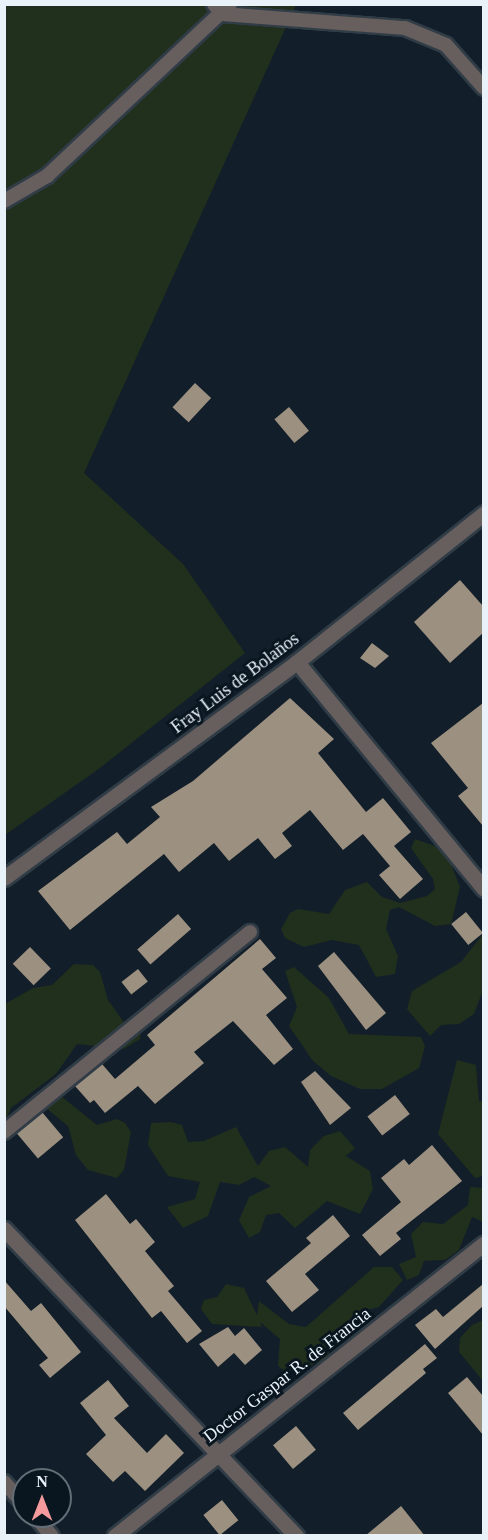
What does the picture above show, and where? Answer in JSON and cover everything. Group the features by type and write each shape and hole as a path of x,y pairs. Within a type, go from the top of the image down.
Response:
{"street":[{"name":"Fray Luis de Bolaños","path":"4,878 297,662 483,513"},
{"path":"297,662 483,889"},
{"path":"4,1229 220,1453 296,1536"},
{"name":"Doctor Gaspar R. de Francia","path":"115,1536 483,1244"}],"lane":[{"path":"4,201 47,176 222,8 405,28 446,45 483,88"},
{"path":"4,1132 250,932"}],"green space":[{"path":"5,5 296,5 84,473 183,564 245,653 100,768 5,835"},
{"path":"415,839 435,846 449,859 460,887 451,924 435,926 399,907 390,910 386,929 398,956 395,974 376,977 359,945 332,940 304,947 285,938 281,929 290,913 298,909 329,914 345,890 367,882 382,897 400,903 427,896 435,889 433,879 411,848"},
{"path":"483,934 483,990 474,1014 459,1024 441,1025 430,1036 407,1009 412,991 461,962"},
{"path":"74,964 93,965 100,972 108,1000 123,1021 141,1030 140,1039 124,1049 77,1044 56,1074 11,1108 5,1122 5,1004 33,988 52,985"},
{"path":"294,967 329,998 349,1034 421,1037 425,1046 419,1068 382,1089 360,1089 331,1076 313,1061 289,1026 297,1007 285,971"},
{"path":"457,1060 476,1065 479,1101 483,1102 483,1176 475,1178 438,1134"},
{"path":"52,1089 97,1125 117,1119 125,1123 131,1132 124,1170 117,1178 88,1170 76,1155 68,1126 46,1108 29,1104 33,1095"},
{"path":"171,1122 182,1125 188,1142 204,1141 236,1127 258,1166 269,1151 285,1147 308,1167 310,1150 324,1136 340,1131 355,1148 346,1156 370,1171 373,1189 360,1214 327,1201 295,1228 279,1213 266,1215 260,1232 249,1238 239,1220 249,1197 271,1186 254,1177 239,1185 220,1182 208,1216 183,1228 167,1207 195,1199 200,1182 168,1176 148,1145 151,1123"},
{"path":"470,1187 483,1188 483,1222 472,1217 459,1250 445,1260 424,1261 419,1275 407,1280 399,1264 416,1257 411,1234 423,1222 443,1224 468,1205"},
{"path":"374,1267 392,1267 403,1280 379,1307 360,1312 354,1329 345,1333 322,1362 286,1372 278,1366 280,1339 260,1322 262,1327 212,1324 201,1309 204,1300 217,1297 226,1284 244,1288 257,1315 259,1301 289,1324 306,1327"},
{"path":"484,1320 483,1381 459,1352 460,1338 472,1325"}],"building":[{"path":"195,383 211,398 189,422 172,407"},
{"path":"289,407 309,431 294,443 274,419"},
{"path":"460,580 483,606 483,633 450,663 414,622"},
{"path":"372,643 389,656 375,668 360,658"},
{"path":"290,698 334,739 318,753 366,812 383,798 411,832 394,846 423,879 400,899 379,875 390,866 363,834 343,850 310,810 282,833 292,846 275,859 258,838 229,861 214,843 179,872 164,854 70,930 38,891 117,832 127,844 160,817 151,807 193,781"},
{"path":"483,703 483,826 458,796 468,788 431,743"},
{"path":"466,912 483,933 468,945 451,924"},
{"path":"178,914 191,929 150,965 137,949"},
{"path":"260,939 276,958 262,969 287,998 266,1015 293,1049 274,1065 233,1021 194,1052 204,1063 155,1104 138,1086 105,1113 94,1100 90,1103 75,1086 102,1064 115,1079 155,1045 147,1035"},
{"path":"30,947 51,969 34,985 13,964"},
{"path":"334,952 386,1013 366,1030 318,966"},
{"path":"138,969 148,982 131,995 121,982"},
{"path":"315,1071 351,1108 330,1125 301,1082"},
{"path":"395,1095 410,1114 382,1135 367,1117"},
{"path":"42,1112 63,1137 38,1158 17,1133"},
{"path":"432,1145 462,1181 396,1233 401,1239 380,1256 362,1235 401,1202 381,1178 404,1159 409,1165"},
{"path":"106,1194 130,1224 136,1219 155,1242 145,1251 174,1286 168,1291 202,1331 187,1343 161,1311 152,1318 75,1220"},
{"path":"333,1215 350,1236 305,1274 319,1290 292,1312 266,1281 311,1243 306,1238"},
{"path":"4,1280 31,1311 41,1303 81,1352 50,1378 39,1365 48,1358 4,1306"},
{"path":"483,1284 483,1306 435,1349 415,1325 436,1309 443,1317"},
{"path":"228,1327 235,1336 244,1328 262,1350 245,1365 234,1353 218,1367 199,1344"},
{"path":"425,1344 437,1358 423,1369 426,1373 358,1430 343,1413"},
{"path":"467,1377 483,1396 483,1435 448,1393"},
{"path":"108,1380 129,1406 114,1418 147,1453 166,1434 184,1453 145,1491 125,1471 113,1482 86,1454 106,1435 80,1403"},
{"path":"296,1426 316,1450 293,1469 273,1445"},
{"path":"222,1500 238,1520 220,1535 203,1515"},
{"path":"401,1506 425,1536 365,1536"}]}
